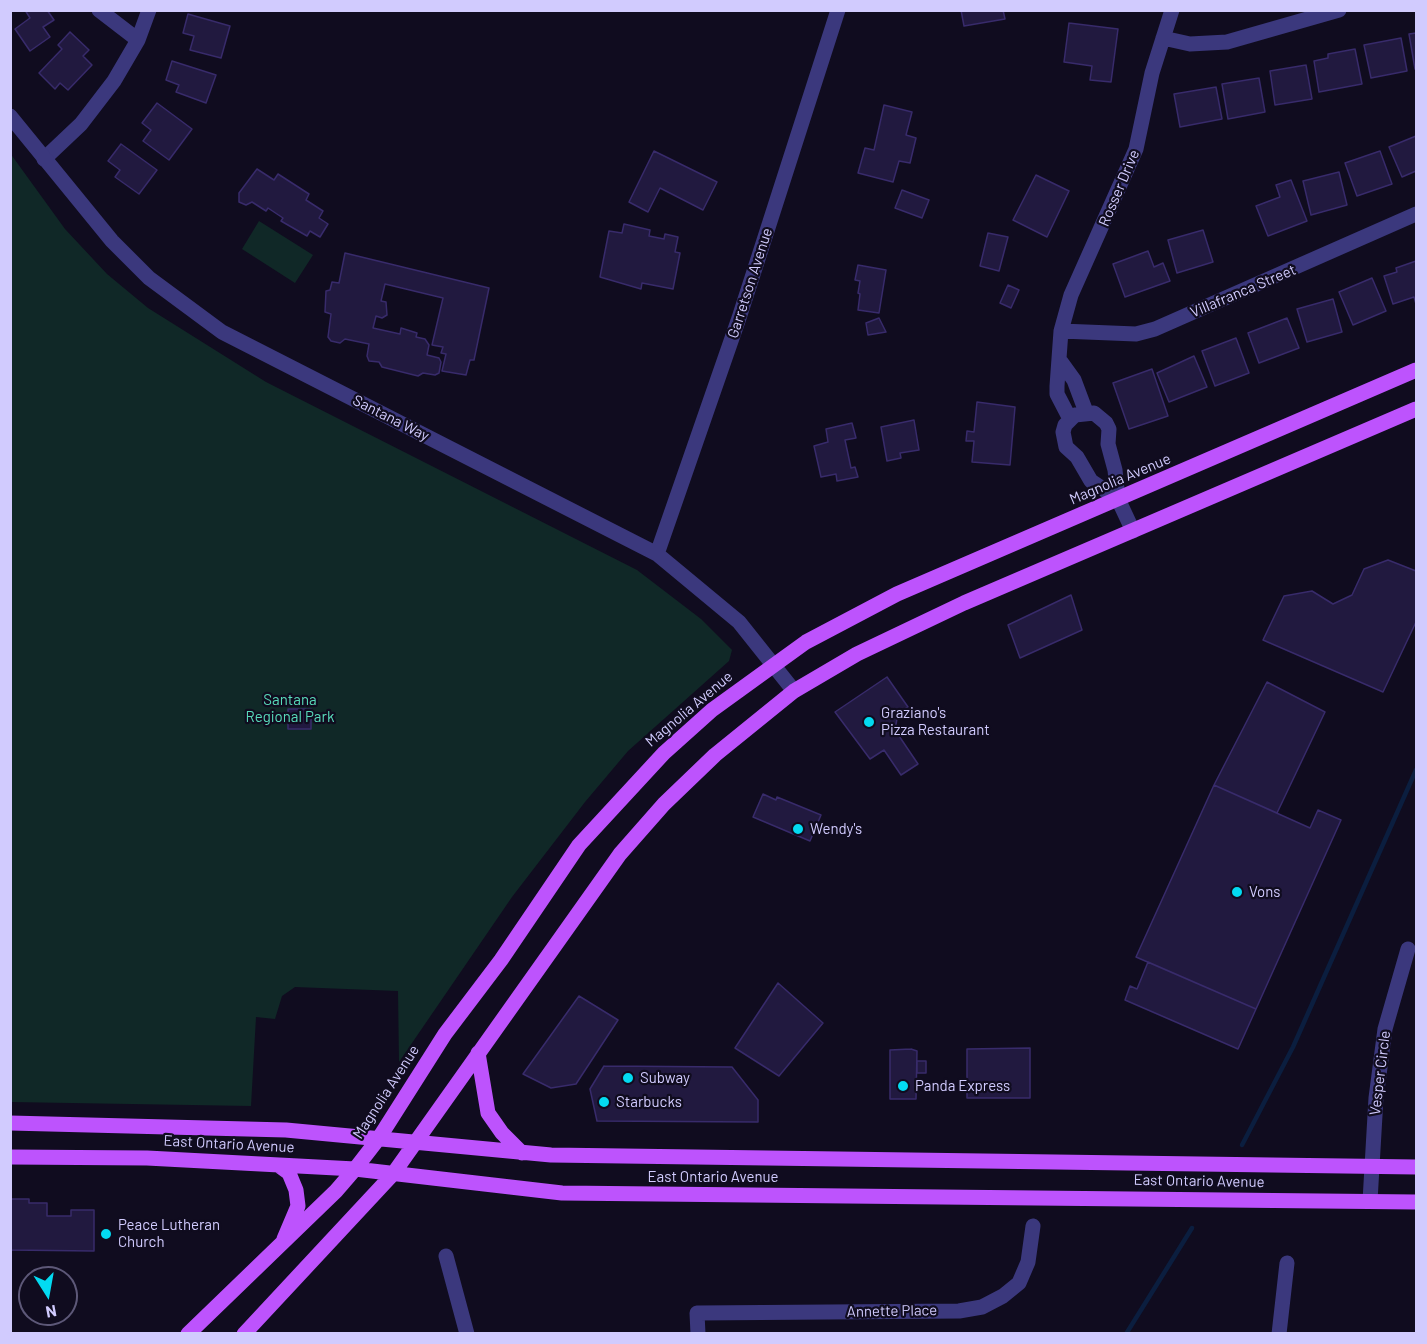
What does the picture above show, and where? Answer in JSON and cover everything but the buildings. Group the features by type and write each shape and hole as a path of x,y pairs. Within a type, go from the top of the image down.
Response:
{"main road":[{"name":"Magnolia Avenue","path":"188,1334 283,1243 355,1169 379,1138 445,1034 501,960 579,845 664,753 712,710 806,642 897,594 1416,370"},
{"path":"244,1334 393,1174 620,854 664,804 715,755 794,691 856,654 905,630 1416,409"},
{"path":"478,1053 488,1113 502,1133 522,1153"},
{"name":"East Ontario Avenue","path":"10,1123 286,1131 522,1153 827,1161 1416,1167"},
{"name":"East Ontario Avenue","path":"10,1157 147,1158 355,1169 562,1193 621,1195 1416,1202"},
{"path":"278,1165 289,1173 296,1190 298,1206 283,1243"}],"street":[{"path":"99,10 138,40"},
{"path":"44,159 81,124 114,81 138,40 148,10"},
{"name":"Garretson Avenue","path":"657,554 739,318 837,10"},
{"name":"Rosser Drive","path":"1070,419 1058,394 1061,331 1071,295 1136,149 1144,123 1152,73 1172,10"},
{"path":"1163,38 1190,44 1227,42 1339,10"},
{"name":"Santana Way","path":"10,116 119,249 149,278 222,332 657,554 740,622 794,691"},
{"name":"Villafranca Street","path":"1061,331 1136,334 1155,329 1416,214"},
{"path":"1061,362 1074,380 1086,412"},
{"path":"1118,499 1092,482 1077,457 1066,447 1063,432 1070,419 1086,412 1101,417 1109,429 1108,444 1115,470 1118,499 1132,531"},
{"name":"Vesper Circle","path":"1370,1201 1376,1098 1385,1029 1408,949"},
{"name":"Annette Place","path":"698,1334 698,1313 959,1311 982,1307 1003,1296 1019,1283 1028,1262 1033,1226"},
{"path":"446,1256 467,1334"},
{"path":"1279,1334 1287,1263"}],"green space":[{"name":"Santana Regional Park","path":"10,153 65,229 107,274 148,308 266,382 637,570 701,619 732,650 729,661 628,751 585,802 512,897 399,1062 398,991 295,987 282,996 275,1019 256,1017 251,1106 11,1102"},
{"path":"259,221 313,255 295,283 242,249"}],"waterway":[{"path":"1242,1145 1293,1047 1416,770"},
{"path":"1126,1334 1192,1228"}],"place":[{"name":"Graziano's Pizza Restaurant","path":"869,722"},
{"name":"Wendy's","path":"798,829"},
{"name":"Vons","path":"1237,892"},
{"name":"Subway","path":"628,1078"},
{"name":"Panda Express","path":"903,1086"},
{"name":"Starbucks","path":"604,1102"},
{"name":"Peace Lutheran Church","path":"106,1234"}]}
